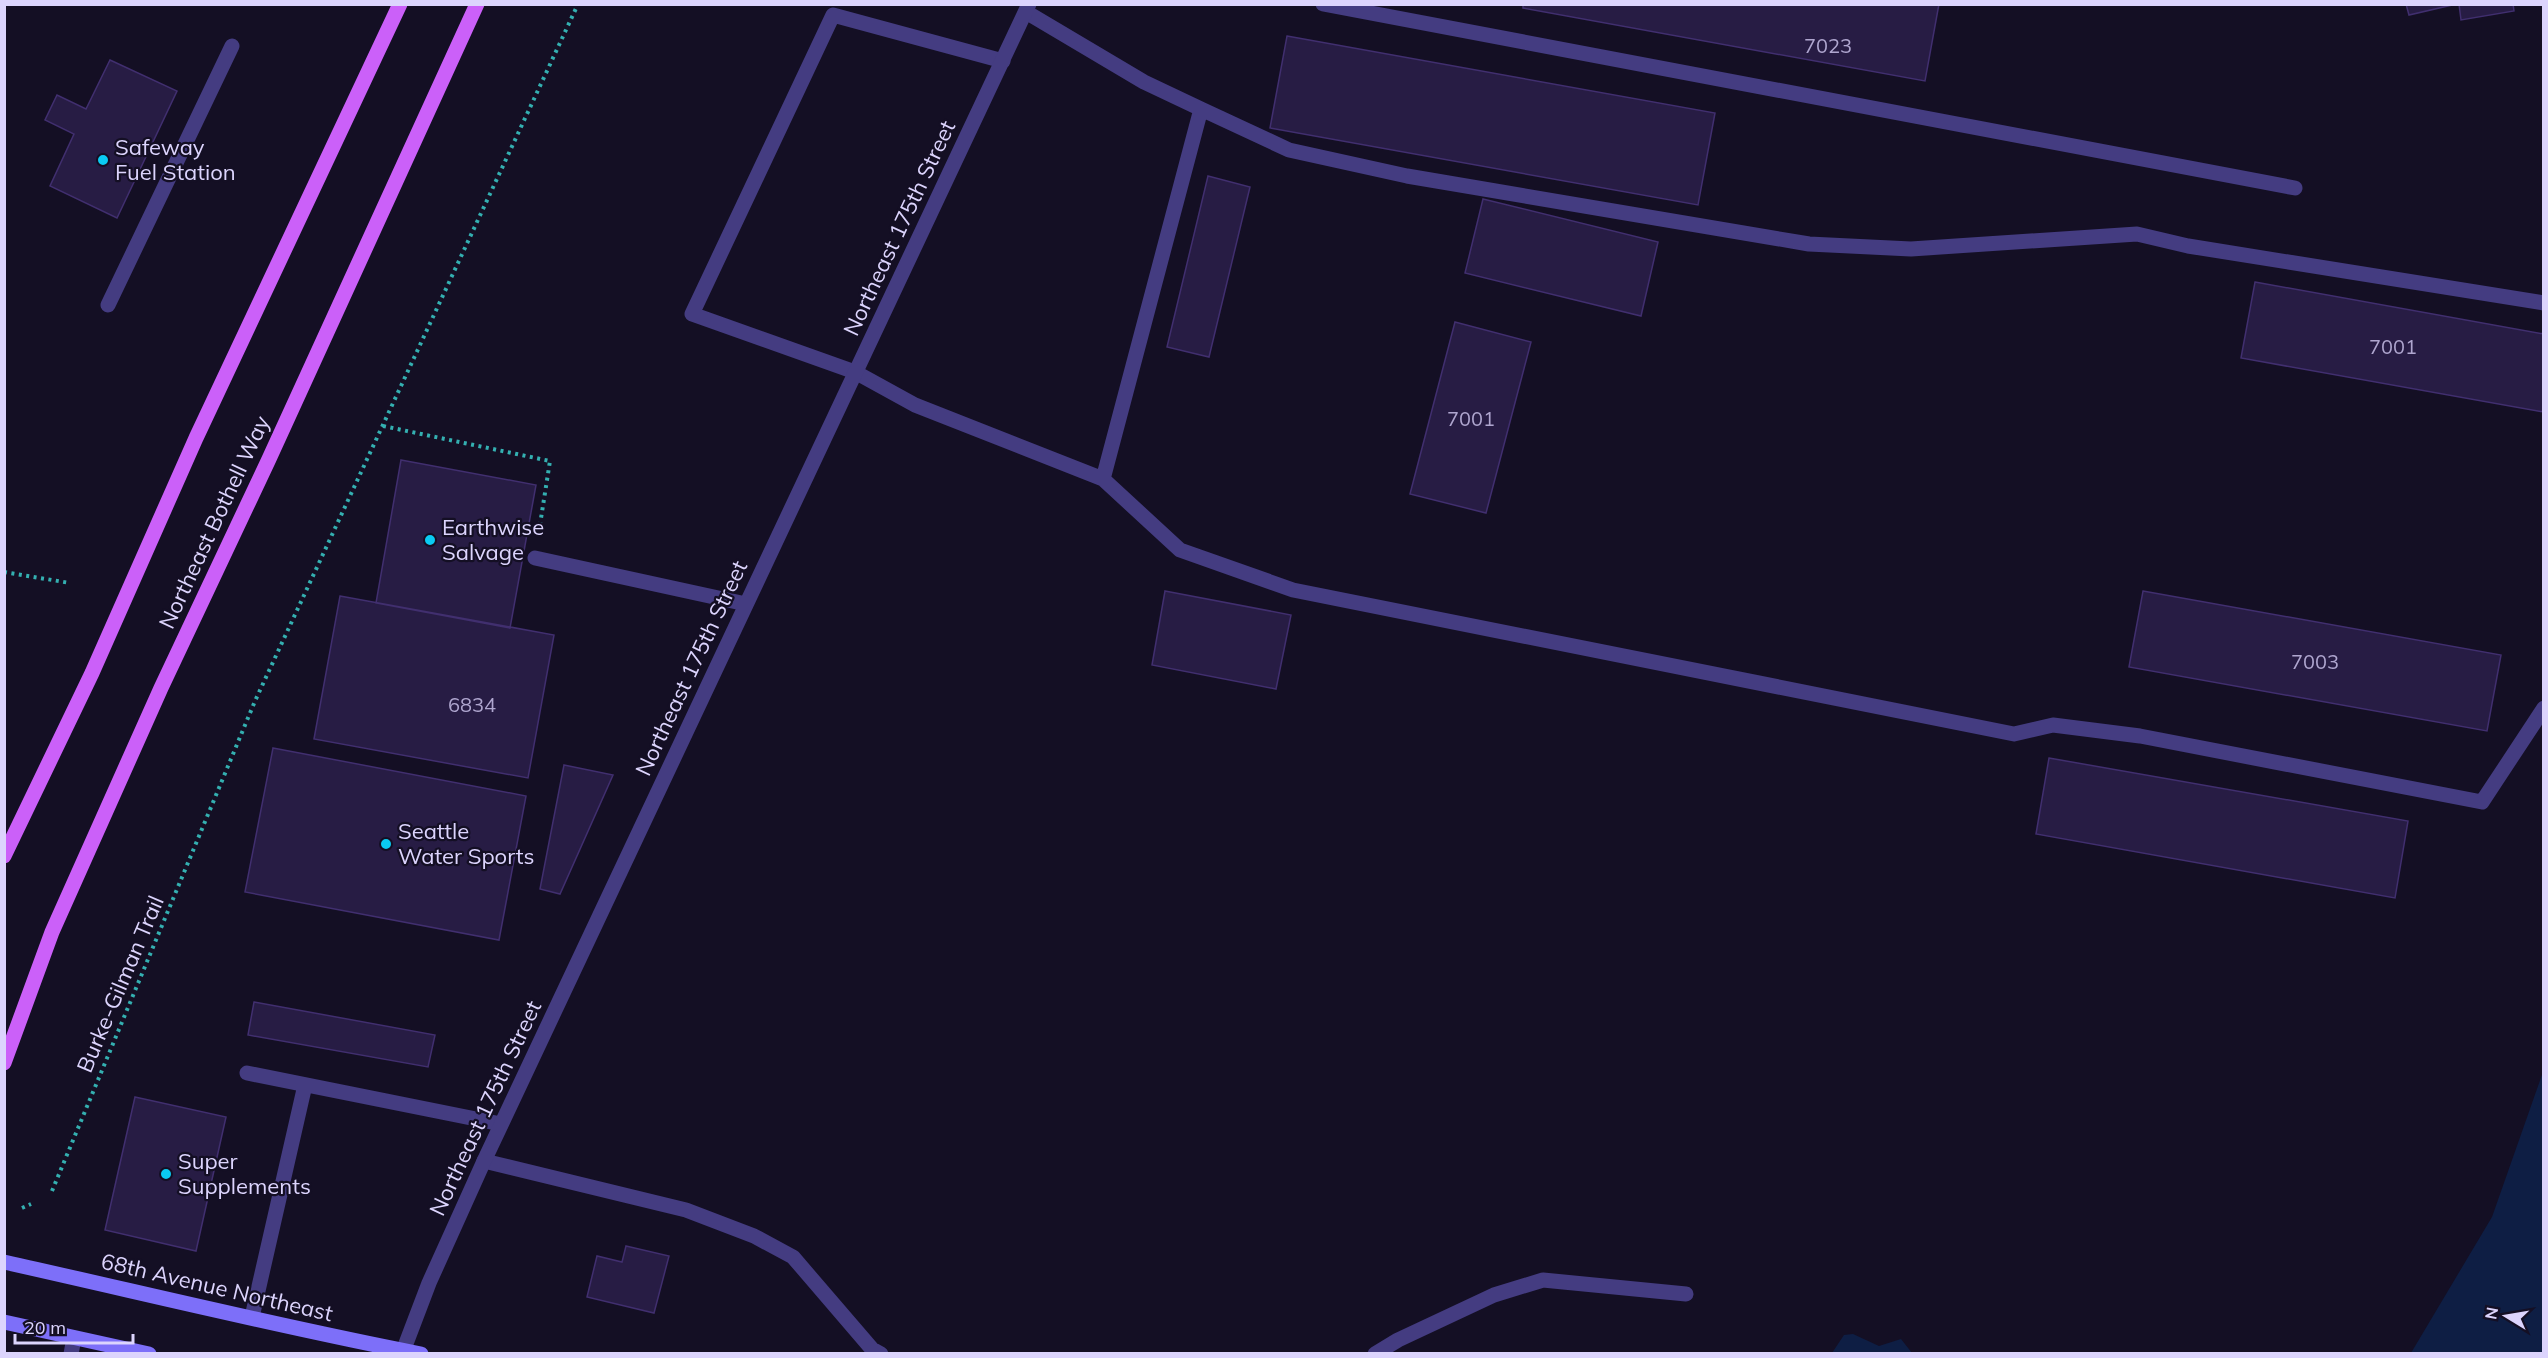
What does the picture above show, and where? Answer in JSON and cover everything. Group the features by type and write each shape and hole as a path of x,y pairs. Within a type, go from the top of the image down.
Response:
{"main road":[{"path":"4,856 92,673 196,438 400,4"},
{"name":"Northeast Bothell Way","path":"4,1063 52,932 156,699 269,459 477,4"},
{"name":"68th Avenue Northeast","path":"4,1262 252,1317 331,1337 403,1352 421,1353"},
{"path":"4,1322 73,1346 149,1353"}],"street":[{"path":"1323,4 2295,188"},
{"path":"1028,8 1144,82 1289,150 1407,176 1809,244 1911,249 2137,234 2188,246 2544,303"},
{"name":"Northeast 175th Street","path":"403,1352 429,1283 501,1124 1028,8"},
{"path":"1003,61 833,15 692,314 855,372 915,405 1103,479 1180,550 1293,590 2014,734 2053,724 2140,735 2482,802 2544,708"},
{"path":"108,305 232,46"},
{"path":"1103,479 1201,109"},
{"path":"535,558 746,604"},
{"path":"247,1073 501,1124"},
{"path":"252,1317 305,1085"},
{"path":"484,1161 686,1210 754,1236 793,1257 872,1348 881,1353"},
{"path":"1375,1353 1494,1295 1543,1280 1686,1294"}],"path":[{"name":"Burke-Gilman Trail","path":"52,1191 255,701 578,4"},
{"path":"383,426 550,461 535,558"},
{"path":"4,572 70,583"},
{"path":"22,1208 31,1204"}],"water":[{"path":"2543,1072 2543,1353 2411,1353 2492,1217"},
{"path":"1853,1334 1879,1346 1901,1339 1912,1353 1832,1353 1844,1335"}],"building":[{"path":"1523,4 1939,4 1925,81 1523,8"},
{"path":"2406,4 2451,4 2452,5 2409,15"},
{"path":"2459,4 2513,4 2514,11 2461,20"},
{"path":"1287,36 1715,113 1698,205 1270,128"},
{"name":"Safeway Fuel Station","path":"110,60 177,91 117,218 50,186 74,134 45,120 57,95 86,109"},
{"path":"1208,176 1250,187 1209,357 1167,347"},
{"path":"1483,199 1658,242 1641,316 1465,273"},
{"path":"2255,282 2544,334 2544,412 2241,358"},
{"path":"1455,322 1531,342 1486,513 1410,494"},
{"path":"401,460 536,485 510,628 376,603"},
{"path":"1165,591 1291,615 1276,689 1152,665"},
{"path":"2143,591 2501,655 2487,731 2129,667"},
{"path":"340,596 554,635 528,778 314,739"},
{"name":"Seattle Water Sports","path":"273,748 526,796 499,940 245,892"},
{"path":"2049,758 2408,821 2395,898 2036,834"},
{"path":"564,765 613,775 560,894 540,889"},
{"path":"254,1002 435,1035 428,1067 248,1035"},
{"name":"Super Supplements","path":"135,1097 226,1117 196,1251 105,1230"},
{"path":"626,1246 669,1256 654,1313 587,1297 597,1256 622,1262"}],"place":[{"name":"Safeway Fuel Station","path":"103,160"},
{"name":"Earthwise Salvage","path":"430,540"},
{"name":"Seattle Water Sports","path":"386,844"},
{"name":"Super Supplements","path":"166,1174"}]}
